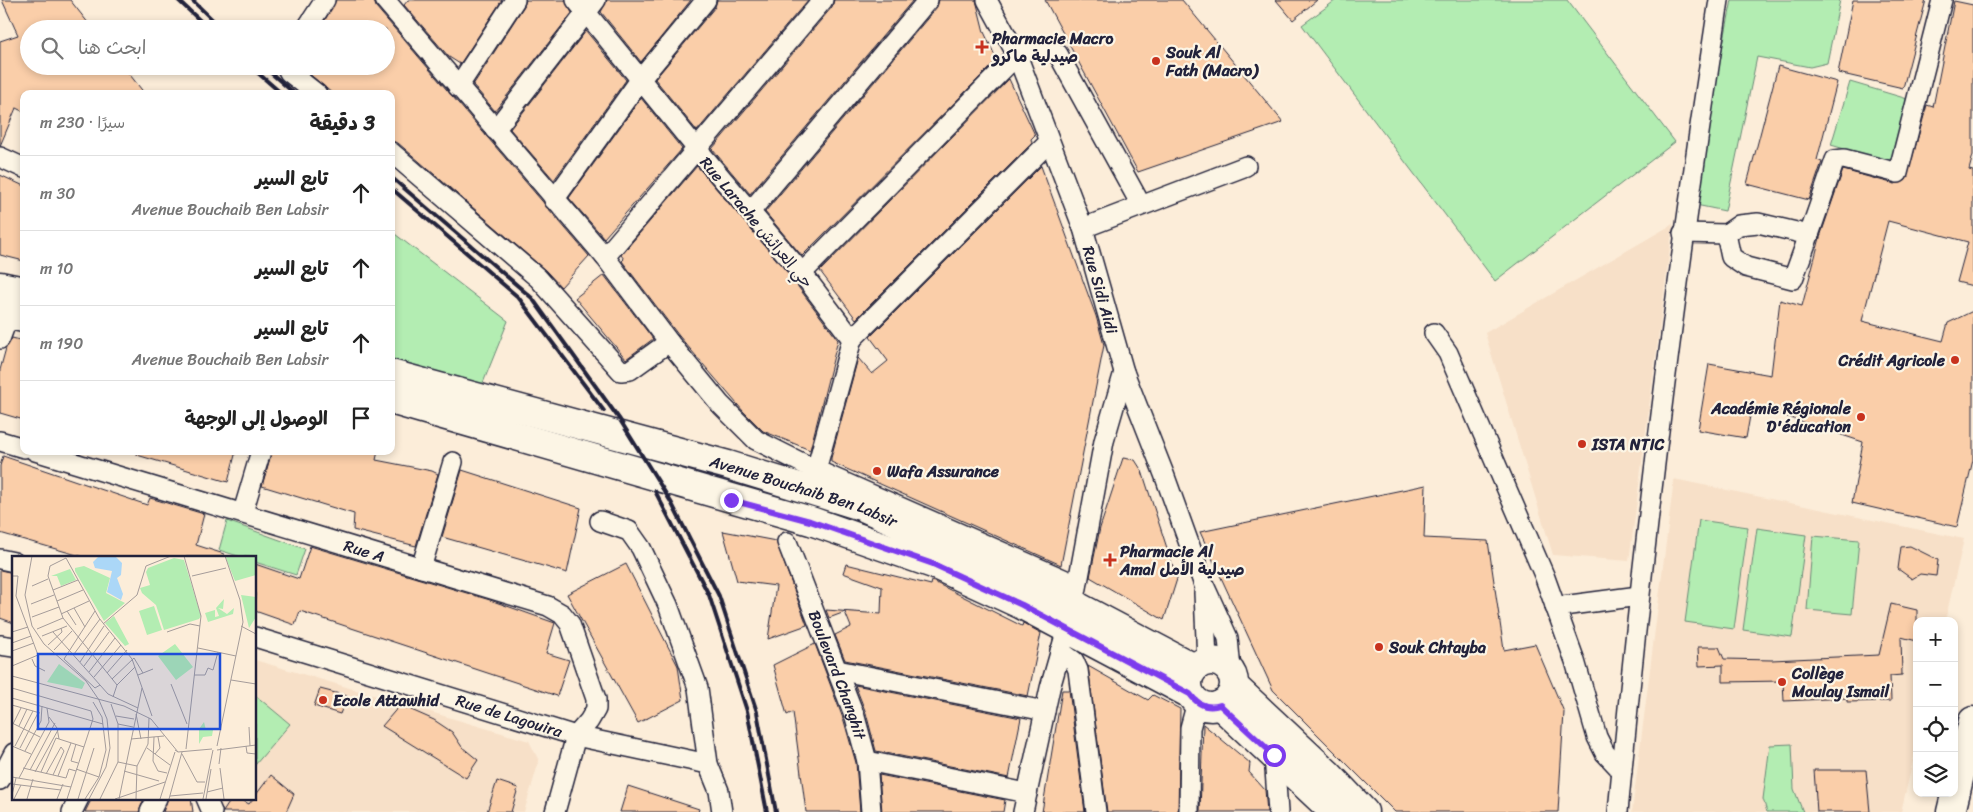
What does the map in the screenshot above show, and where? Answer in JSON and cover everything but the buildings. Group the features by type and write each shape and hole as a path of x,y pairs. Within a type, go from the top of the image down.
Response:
{"main road":[{"path":"0,286 20,290"},
{"name":"Avenue Bouchaib Ben Labsir","path":"395,375 728,465 861,506 1076,595 1210,684 1327,773 1364,812"},
{"name":"Avenue Bouchaib Ben Labsir","path":"395,401 810,521 933,564 1022,605 1063,640 1210,684 1274,755 1334,812"},
{"path":"1951,812 1973,721"}],"street":[{"path":"312,20 325,0"},
{"path":"458,86 515,0"},
{"path":"554,200 640,80 706,0"},
{"path":"605,257 823,0"},
{"path":"750,212 928,0"},
{"name":"Rue Sidi Aidi","path":"987,0 1017,55 1083,228 1124,372 1164,474 1204,585 1228,638 1190,728 1189,812"},
{"path":"1618,812 1639,596 1683,233 1718,0"},
{"path":"1726,234 1731,257 1746,267 1793,279 1835,160 1844,159 1898,172 1942,0"},
{"path":"389,2 554,200 605,257 668,342 720,404 756,440 1076,595"},
{"path":"495,130 586,4"},
{"name":"Rue Larache حي العرائش","path":"586,4 640,80 802,273 852,339"},
{"path":"802,273 1017,55 1037,47 1048,48 1058,54 1141,205"},
{"path":"293,75 312,90"},
{"path":"816,470 852,339 1049,142"},
{"path":"395,155 538,278 621,371 630,370 668,342"},
{"path":"0,157 20,166"},
{"path":"1083,228 1246,166"},
{"path":"1683,233 1726,234 1739,225 1758,223 1809,235"},
{"path":"1434,333 1448,353 1522,521 1575,661 1597,737 1605,753 1622,771"},
{"path":"1023,812 1045,711 1076,595 1104,441 1124,372"},
{"path":"0,441 20,447"},
{"name":"Rue A","path":"49,455 243,512 548,606 562,614 570,624 596,698 596,709 589,721 576,736"},
{"path":"243,512 260,455"},
{"path":"421,568 453,462"},
{"path":"600,521 629,531 641,548 668,605 698,688 708,764 719,791 722,812"},
{"name":"Boulevard Changhit","path":"787,542 855,717 867,761 871,812"},
{"name":"Rue Sidi Aidi","path":"1204,585 1210,684"},
{"path":"1555,607 1639,596"},
{"name":"Rue de Lagouira","path":"256,637 576,736 708,764"},
{"path":"1063,640 1078,670 1096,812"},
{"path":"837,670 1045,711"},
{"path":"555,812 576,736"},
{"path":"1274,755 1278,812"},
{"path":"0,780 12,757"},
{"path":"867,761 1027,793"},
{"path":"72,812 79,800"},
{"path":"150,812 156,800"},
{"path":"207,800 212,812"}],"shaded area":[{"name":"ISTA NTIC","path":"1673,224 1629,561 1553,555 1485,333"},
{"name":"Collège Moulay Ismail","path":"1674,479 1964,539 1946,617 1913,617 1913,761 1901,812 1632,812"},
{"name":"Ecole Attawhid","path":"256,660 529,741 539,761 524,812 221,812 220,800 256,800"}],"green space":[{"path":"1336,0 1567,0 1675,142 1495,281 1302,25"},
{"path":"1732,0 1840,0 1827,63 1810,67 1757,57 1725,211 1691,204"},
{"path":"1850,82 1911,100 1892,163 1831,145"},
{"path":"395,234 508,321 481,388 395,364"},
{"path":"1699,520 1748,527 1734,629 1685,622"},
{"path":"227,521 305,549 296,575 256,562 256,556 238,556 219,550"},
{"path":"1757,528 1806,535 1792,637 1743,630"},
{"path":"1813,536 1859,540 1852,614 1807,610"},
{"path":"256,696 290,724 256,764"},
{"path":"1792,744 1794,789 1803,812 1767,812 1763,799 1770,745"}],"railway":[{"path":"178,0 199,20"},
{"path":"192,0 213,20"},
{"path":"260,75 277,90"},
{"path":"273,75 290,90"},
{"path":"395,180 532,298 620,420 671,502 719,596 757,712 776,812"},
{"path":"395,191 518,297 604,411"},
{"path":"655,491 709,595 747,711 767,812"}],"place":[{"name":"Pharmacie Macro صيدلية ماكرو","path":"982,47"},
{"name":"Souk Al Fath (Macro)","path":"1156,61"},
{"name":"Crédit Agricole","path":"1955,360"},
{"name":"Académie Régionale D'éducation","path":"1861,417"},
{"name":"ISTA NTIC","path":"1582,444"},
{"name":"Wafa Assurance","path":"877,471"},
{"name":"Pharmacie Al Amal صيدلية الأمل","path":"1110,560"},
{"name":"Souk Chtayba","path":"1379,647"},
{"name":"Collège Moulay Ismail","path":"1782,682"},
{"name":"Ecole Attawhid","path":"323,700"}],"route":[{"path":"731,500 810,521 933,564 1022,605 1190,694 1201,705 1215,707 1220,705 1274,755"}]}
